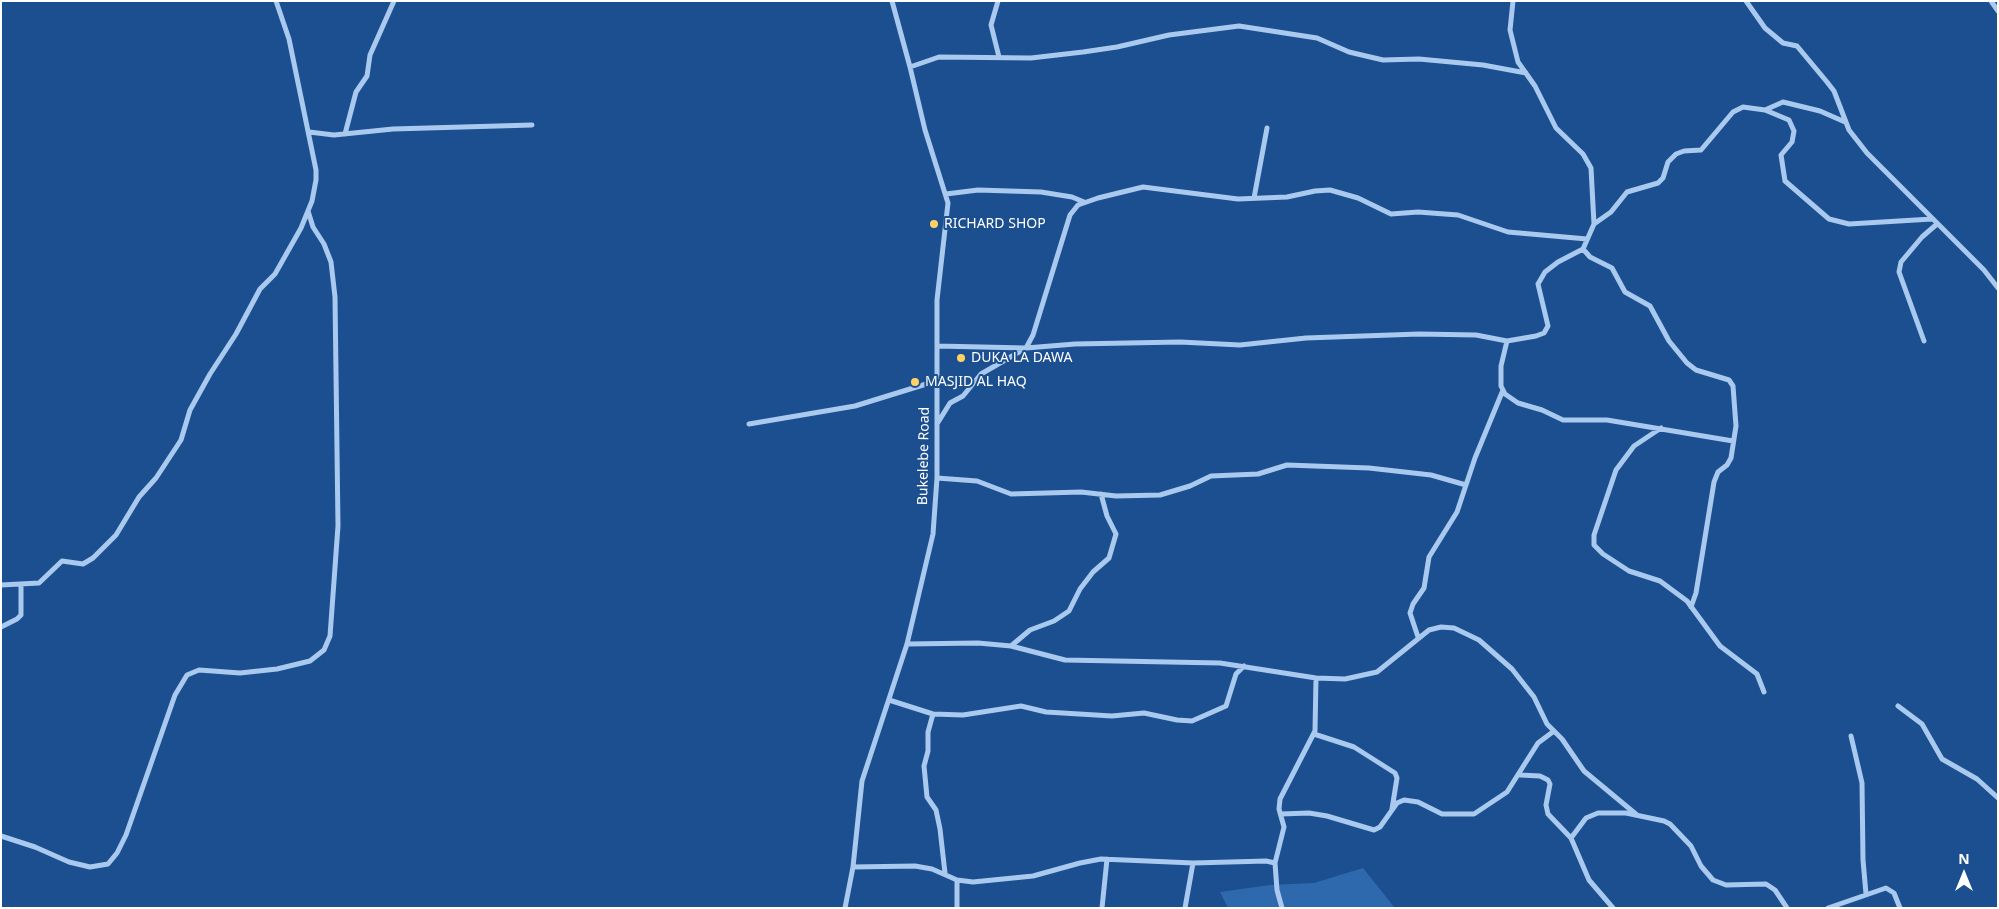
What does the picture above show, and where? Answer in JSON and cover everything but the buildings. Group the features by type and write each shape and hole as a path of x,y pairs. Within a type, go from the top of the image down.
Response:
{"street":[{"path":"1,585 43,581 62,561 77,565 88,562 116,535 139,497 156,478 182,440 192,405 236,334 260,289 274,274 301,228 308,211 316,180 309,132 300,101 289,39 276,1"},
{"path":"345,134 356,92 367,76 370,56 394,1"},
{"name":"Bukelebe Road","path":"845,908 853,867 862,781 906,644 933,534 937,478 937,300 947,218 946,194 925,130 892,1"},
{"path":"998,1 991,25 999,57"},
{"path":"937,346 1026,348 1075,344 1180,342 1240,346 1306,338 1420,334 1476,335 1507,341 1541,334 1547,330 1548,319 1541,299 1540,279 1553,264 1583,249 1594,224 1593,180 1589,162 1556,128 1516,58 1510,30 1513,1"},
{"path":"1746,1 1765,28 1783,42 1796,46 1827,82 1834,91 1849,130 1867,153 1984,270 1998,288"},
{"path":"1991,1 1998,11"},
{"path":"910,67 939,57 1031,58 1099,50 1168,35 1239,26 1316,38 1349,52 1383,60 1418,59 1483,65 1526,73"},
{"path":"1765,110 1784,102 1820,111 1845,122"},
{"path":"1594,224 1611,212 1632,189 1658,183 1663,178 1668,162 1676,154 1684,151 1701,150 1734,112 1743,107 1765,110 1790,120 1794,131 1792,142 1781,154 1784,181 1829,218 1849,224 1932,219"},
{"path":"309,132 345,134 393,129 532,125"},
{"path":"1254,198 1267,128"},
{"path":"937,424 950,403 963,396 981,374 1005,358 1026,348 1033,335 1067,224 1073,210 1084,202 1143,187 1186,194 1254,198 1287,197 1330,190 1358,198 1391,214 1418,212 1451,214 1491,225 1508,232 1587,239"},
{"path":"946,194 978,190 1041,192 1072,197 1084,202"},
{"path":"1,836 35,847 68,862 90,867 108,864 117,853 126,835 175,695 187,675 199,670 240,673 277,669 310,661 324,650 330,636 338,526 336,297 329,256 313,227 308,211"},
{"path":"1924,341 1899,272 1901,262 1922,237 1937,224"},
{"path":"1583,249 1593,258 1610,266 1625,292 1650,306 1669,341 1687,363 1696,370 1731,382 1734,392 1736,420 1729,463 1718,472 1714,482 1698,585 1691,607"},
{"path":"1418,637 1411,620 1412,607 1424,588 1429,557 1454,518 1503,390 1501,366 1507,341"},
{"path":"749,424 855,406 936,381"},
{"path":"1503,390 1518,403 1542,410 1563,420 1607,420 1661,428 1719,440 1733,440"},
{"path":"1661,428 1634,446 1616,470 1593,541 1596,548 1603,554 1629,571 1660,581 1691,607 1720,646 1757,674 1764,692"},
{"path":"937,478 977,481 1011,494 1081,492 1163,495 1190,486 1211,476 1258,474 1287,465 1369,468 1431,475 1466,485"},
{"path":"1011,646 1030,630 1054,621 1069,611 1080,589 1093,572 1110,558 1116,534 1107,516 1101,494"},
{"path":"1,627 17,620 21,615 21,584"},
{"path":"906,644 969,642 1011,646 1074,661 1190,662 1244,666 1316,678 1345,678 1374,673 1429,630 1441,627 1462,630 1479,640 1521,679 1554,730 1584,771 1637,815"},
{"path":"889,700 933,714 963,715 1021,706 1046,712 1112,716 1144,713 1192,721 1226,706 1236,674 1244,666"},
{"path":"1282,908 1277,890 1275,862 1284,826 1280,799 1314,734 1316,678"},
{"path":"1898,706 1922,724 1942,759 1977,779 1998,798"},
{"path":"933,714 928,732 928,751 924,766 927,798 936,810 940,829 945,874"},
{"path":"1281,814 1327,816 1374,830 1380,827 1400,801 1408,800 1442,814 1474,814 1507,792 1520,775 1538,743 1554,730"},
{"path":"1314,734 1354,747 1395,773 1397,778 1392,810"},
{"path":"1851,736 1862,783 1863,860 1866,894"},
{"path":"1520,775 1544,777 1548,780 1550,784 1546,805 1548,814 1571,838 1589,880 1613,908"},
{"path":"1571,838 1582,822 1593,814 1610,812 1637,815 1670,824 1693,849 1701,866 1713,880 1726,885 1766,884 1775,890 1787,908"},
{"path":"853,867 915,866 945,874 957,880 992,881 1033,876 1080,863 1107,860 1193,862 1234,860 1275,862"},
{"path":"1102,908 1107,860"},
{"path":"1185,908 1193,862"},
{"path":"957,880 957,908"},
{"path":"1828,908 1881,889 1890,890 1900,908"}],"shaded area":[{"path":"1363,868 1395,908 1228,908 1220,892 1270,885 1314,883"}],"place":[{"name":"RICHARD SHOP","path":"934,224"},
{"name":"DUKA LA DAWA","path":"961,358"},
{"name":"MASJID AL HAQ","path":"915,382"}]}
